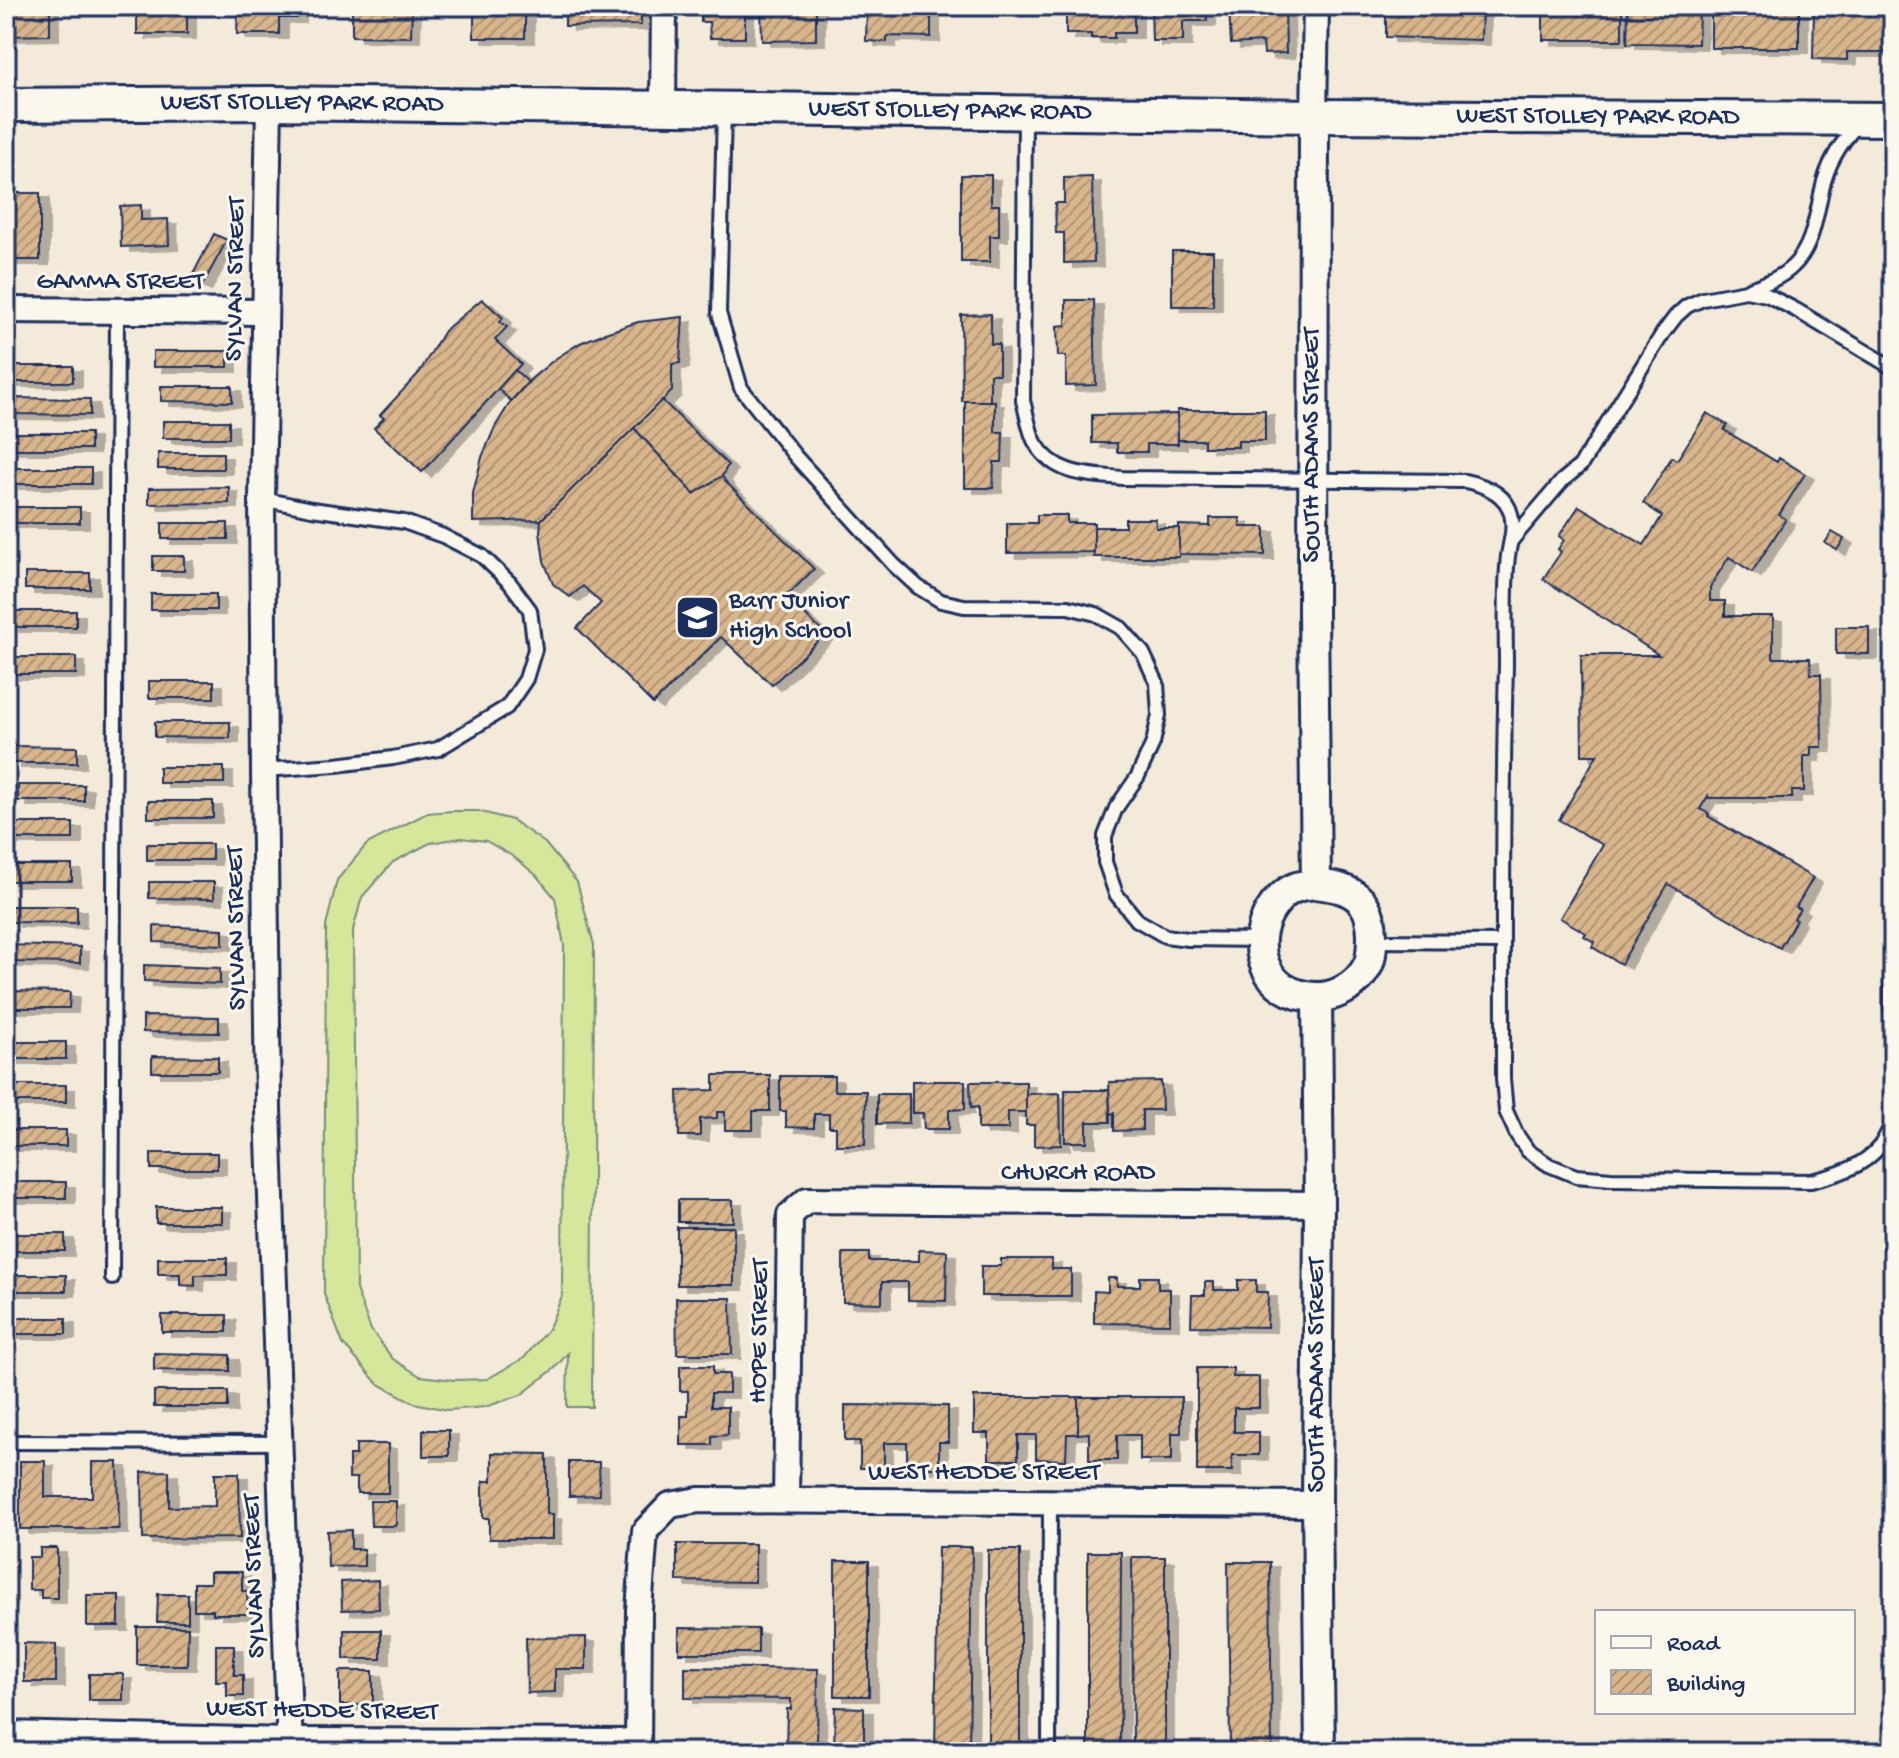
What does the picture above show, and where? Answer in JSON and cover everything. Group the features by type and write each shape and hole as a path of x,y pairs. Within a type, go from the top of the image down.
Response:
{"main road":[{"name":"WEST STOLLEY PARK ROAD","path":"6,105 269,103 1314,116 1879,119"}],"street":[{"path":"663,107 664,6"},
{"name":"SOUTH ADAMS STREET","path":"1316,6 1313,479 1316,884"},
{"name":"SYLVAN STREET","path":"269,103 262,499 268,1109 290,1747"},
{"name":"GAMMA STREET","path":"14,310 264,312"},
{"path":"1316,884 1347,891 1361,901 1372,926 1372,951 1368,966 1357,981 1345,990 1317,997 1294,993 1278,984 1268,973 1259,940 1267,914 1279,898 1296,887 1316,884"},
{"name":"SOUTH ADAMS STREET","path":"1317,997 1320,1752"},
{"name":"HOPE STREET","path":"786,1500 790,1215 807,1200 837,1200"},
{"name":"CHURCH ROAD","path":"837,1200 1319,1204"},
{"name":"WEST HEDDE STREET","path":"6,1734 290,1747 638,1747 639,1610 645,1531 670,1505 699,1500 1317,1504"}],"lane":[{"path":"724,107 719,313 741,388 796,457 894,565 918,587 941,601 964,606 1068,607 1096,614 1121,628 1143,653 1157,683 1159,715 1153,743 1138,776 1116,808 1105,836 1105,862 1116,894 1137,920 1165,936 1259,940"},
{"path":"1025,112 1023,401 1035,444 1052,462 1074,474 1122,478 1465,481 1479,483 1506,501 1513,524 1508,557 1502,881 1503,1079 1506,1111 1528,1151 1549,1165 1576,1176 1811,1181 1839,1174 1866,1159 1881,1145 1893,1123"},
{"path":"1511,541 1562,481 1581,465 1676,316 1687,306 1703,299 1746,291 1774,280 1795,265 1807,244 1818,213 1830,163 1846,137 1879,119"},
{"path":"1746,291 1777,300 1893,368"},
{"path":"112,1278 117,311"},
{"path":"262,499 404,522 443,536 482,556 510,583 530,610 535,649 526,679 507,707 438,749 365,761 264,770"},
{"path":"1893,938 1893,1026"},
{"path":"1372,941 1502,942"},
{"path":"6,1442 280,1443"},
{"path":"1049,1752 1050,1502"}],"green space":[{"path":"478,811 512,820 545,843 577,882 594,945 592,1407 567,1407 568,1353 555,1368 521,1395 485,1407 448,1410 414,1403 377,1383 343,1344 324,1294 326,926 337,880 367,844 427,813","holes":["461,838 486,841 514,857 536,875 555,898 564,945 562,1296 549,1328 524,1358 487,1379 454,1380 420,1376 393,1359 371,1330 356,1289 353,930 362,897 393,862 430,843"]}],"building":[{"path":"6,6 50,6 50,35 6,36"},
{"path":"137,6 187,6 187,34 137,34"},
{"path":"238,6 297,6 297,18 279,18 279,34 237,34"},
{"path":"352,6 412,6 411,37 352,36"},
{"path":"474,6 525,6 525,38 474,38"},
{"path":"565,6 641,6 641,25 565,26"},
{"path":"701,6 745,6 745,38 710,38 709,22 701,22"},
{"path":"761,6 816,6 816,40 762,41"},
{"path":"867,6 931,6 931,37 887,36 887,42 866,41"},
{"path":"1066,6 1134,6 1134,33 1114,33 1114,38 1066,34"},
{"path":"1151,6 1207,6 1207,21 1183,21 1183,41 1152,41"},
{"path":"1285,6 1286,53 1264,54 1263,42 1231,44 1229,8"},
{"path":"1461,6 1482,6 1481,40 1386,37 1386,7 1461,9"},
{"path":"1543,6 1622,6 1622,40 1543,40"},
{"path":"1814,6 1887,6 1886,52 1847,52 1847,60 1813,59"},
{"path":"1628,10 1699,11 1698,44 1627,43"},
{"path":"1711,10 1799,10 1799,48 1711,48"},
{"path":"961,175 991,175 991,205 999,205 999,236 990,236 990,262 961,262"},
{"path":"1092,177 1094,262 1064,263 1064,233 1056,233 1055,203 1064,203 1064,178"},
{"path":"6,193 40,193 40,260 6,260"},
{"path":"141,205 141,220 168,219 169,245 121,247 120,206"},
{"path":"214,234 227,240 202,286 190,280"},
{"path":"1172,251 1213,251 1213,306 1172,306"},
{"path":"482,299 503,318 500,322 507,327 495,340 521,364 422,472 374,428 384,418 380,415 419,373 444,331"},
{"path":"1066,300 1094,300 1096,385 1066,386 1066,356 1058,356 1057,326 1066,325"},
{"path":"991,314 991,344 999,344 999,374 990,374 990,401 962,401 961,315"},
{"path":"683,317 680,363 672,364 672,391 541,520 473,522 473,493 482,457 511,401 532,378 580,343 638,322"},
{"path":"153,351 228,351 228,367 153,367"},
{"path":"8,366 73,366 73,382 8,382"},
{"path":"515,370 528,382 511,401 498,389"},
{"path":"161,386 232,386 232,402 161,401"},
{"path":"9,398 90,399 90,415 9,414"},
{"path":"662,400 728,465 722,476 694,494 634,428"},
{"path":"965,401 995,401 995,432 1003,432 1002,462 994,462 993,488 965,488"},
{"path":"1177,410 1265,410 1265,441 1238,441 1238,447 1204,447 1204,440 1178,440"},
{"path":"1707,413 1727,425 1724,430 1777,462 1779,458 1805,474 1779,515 1786,519 1752,572 1729,557 1710,587 1710,601 1725,601 1725,616 1773,616 1773,658 1810,658 1811,674 1821,674 1822,747 1811,747 1811,756 1804,756 1804,791 1792,791 1792,798 1708,796 1700,809 1813,878 1796,907 1800,909 1794,918 1796,920 1780,948 1668,884 1621,964 1592,947 1594,942 1584,936 1586,933 1560,918 1603,845 1559,820 1597,755 1582,755 1581,655 1659,655 1543,579 1561,552 1558,549 1564,540 1559,536 1579,506 1644,545 1662,516 1643,503 1672,457 1677,460"},
{"path":"1177,414 1178,444 1147,444 1147,452 1117,452 1117,443 1092,443 1092,415"},
{"path":"163,421 229,421 229,438 163,438"},
{"path":"634,428 694,494 722,476 814,569 786,597 825,634 772,685 721,637 653,704 577,628 601,603 583,586 570,597 553,584 544,561 541,520"},
{"path":"9,433 90,433 90,449 9,449"},
{"path":"158,453 223,453 223,469 158,469"},
{"path":"10,468 91,468 91,484 10,484"},
{"path":"229,487 229,503 149,504 149,488"},
{"path":"6,507 80,507 80,523 6,523"},
{"path":"1037,515 1067,515 1067,523 1094,523 1094,552 1007,553 1007,523 1037,523"},
{"path":"1210,518 1240,518 1240,527 1265,527 1265,555 1179,554 1179,525 1210,526"},
{"path":"1125,519 1156,519 1156,528 1179,528 1179,557 1094,557 1094,527 1125,527"},
{"path":"162,523 228,523 228,539 162,539"},
{"path":"1832,532 1844,539 1837,550 1825,543"},
{"path":"153,556 184,556 184,571 153,571"},
{"path":"25,573 90,573 90,589 25,589"},
{"path":"151,594 216,594 216,610 151,610"},
{"path":"10,611 76,611 76,627 10,627"},
{"path":"1836,627 1869,627 1869,654 1836,654"},
{"path":"10,657 76,657 76,674 10,674"},
{"path":"149,681 214,681 214,698 149,698"},
{"path":"155,722 230,722 230,738 155,737"},
{"path":"12,746 77,747 77,763 12,763"},
{"path":"159,767 224,767 224,783 159,783"},
{"path":"18,785 84,785 84,801 18,801"},
{"path":"148,801 213,801 213,818 148,818"},
{"path":"8,823 73,823 73,839 8,839"},
{"path":"147,844 212,844 212,860 147,860"},
{"path":"7,865 72,865 72,881 7,881"},
{"path":"149,882 214,882 214,899 149,898"},
{"path":"11,906 77,906 77,923 11,922"},
{"path":"154,926 223,929 223,945 154,942"},
{"path":"6,945 80,947 80,963 6,962"},
{"path":"144,965 220,968 220,984 144,981"},
{"path":"6,991 70,992 69,1008 6,1008"},
{"path":"143,1016 219,1017 219,1033 143,1032"},
{"path":"6,1042 66,1042 66,1059 6,1059"},
{"path":"152,1056 218,1057 218,1072 152,1072"},
{"path":"714,1075 770,1075 770,1111 753,1111 753,1130 725,1130 725,1112 717,1112 717,1118 700,1119 700,1136 679,1136 678,1091 714,1090"},
{"path":"780,1076 834,1076 834,1091 866,1091 865,1145 836,1145 836,1127 829,1127 829,1114 814,1114 814,1128 786,1127 786,1111 780,1111"},
{"path":"912,1081 965,1081 965,1109 949,1110 949,1129 924,1129 923,1113 912,1113"},
{"path":"1161,1081 1162,1110 1142,1110 1142,1130 1114,1131 1109,1082"},
{"path":"970,1082 1026,1082 1026,1112 1008,1112 1008,1129 978,1129 978,1107 971,1108"},
{"path":"6,1085 66,1085 66,1102 6,1102"},
{"path":"1065,1090 1109,1090 1110,1122 1087,1122 1087,1142 1065,1142"},
{"path":"1060,1093 1061,1145 1034,1146 1034,1125 1026,1125 1026,1094"},
{"path":"877,1094 909,1094 909,1123 877,1124"},
{"path":"6,1130 66,1130 66,1146 6,1146"},
{"path":"151,1153 217,1153 217,1169 151,1169"},
{"path":"6,1182 66,1182 66,1198 6,1198"},
{"path":"678,1200 733,1200 733,1222 678,1222"},
{"path":"156,1207 222,1207 222,1223 156,1223"},
{"path":"677,1227 734,1227 734,1285 677,1285"},
{"path":"6,1234 65,1234 65,1251 6,1251"},
{"path":"919,1250 947,1251 946,1301 908,1300 908,1282 882,1282 882,1303 843,1302 843,1253 869,1253 869,1261 919,1261"},
{"path":"158,1258 227,1258 227,1275 195,1275 195,1286 180,1285 180,1274 158,1274"},
{"path":"1001,1259 1052,1259 1052,1269 1071,1269 1071,1296 981,1296 981,1266 1001,1266"},
{"path":"6,1275 66,1275 66,1291 6,1291"},
{"path":"1140,1277 1158,1277 1158,1289 1170,1289 1170,1324 1094,1323 1094,1291 1108,1292 1108,1278 1117,1278 1117,1286 1140,1286"},
{"path":"1238,1280 1256,1280 1256,1292 1268,1292 1267,1327 1191,1326 1192,1295 1205,1295 1205,1282 1214,1282 1214,1290 1238,1290"},
{"path":"676,1298 731,1298 732,1354 677,1354"},
{"path":"162,1315 227,1315 227,1332 162,1332"},
{"path":"6,1318 66,1318 66,1334 6,1334"},
{"path":"154,1353 230,1355 230,1371 154,1370"},
{"path":"680,1366 713,1366 713,1374 729,1374 729,1393 711,1393 711,1407 728,1407 728,1435 712,1436 712,1445 681,1445 681,1416 688,1416 688,1391 680,1391"},
{"path":"1197,1368 1233,1368 1233,1377 1259,1377 1259,1408 1234,1408 1234,1432 1259,1432 1259,1455 1232,1455 1232,1471 1197,1471"},
{"path":"154,1391 228,1391 228,1407 154,1407"},
{"path":"974,1397 1078,1397 1078,1434 1067,1434 1066,1460 1036,1459 1036,1435 1018,1435 1018,1460 989,1460 989,1433 974,1433"},
{"path":"1078,1397 1181,1397 1181,1433 1172,1433 1172,1460 1140,1460 1140,1435 1117,1435 1117,1460 1089,1460 1089,1433 1078,1434"},
{"path":"845,1405 948,1406 948,1442 939,1442 939,1468 907,1468 907,1443 884,1443 884,1468 860,1468 860,1441 845,1441"},
{"path":"423,1430 449,1430 449,1456 423,1456"},
{"path":"356,1444 388,1444 388,1493 357,1493 357,1478 349,1478 349,1455 356,1455"},
{"path":"492,1453 547,1454 547,1514 553,1514 553,1539 489,1539 489,1518 483,1518 483,1481 492,1481"},
{"path":"20,1461 45,1461 45,1497 92,1497 92,1462 118,1462 119,1529 20,1529"},
{"path":"569,1462 599,1462 600,1495 569,1496"},
{"path":"169,1471 169,1507 215,1506 215,1473 239,1473 240,1538 143,1539 142,1472"},
{"path":"370,1501 396,1501 396,1526 371,1526"},
{"path":"351,1530 351,1549 364,1549 364,1566 328,1567 327,1531"},
{"path":"677,1544 755,1544 755,1582 677,1581"},
{"path":"938,1547 972,1547 969,1752 935,1752"},
{"path":"40,1548 57,1548 57,1598 41,1598 41,1590 29,1590 29,1557 40,1557"},
{"path":"988,1550 1020,1550 1020,1752 988,1752"},
{"path":"1088,1552 1121,1552 1120,1752 1088,1752"},
{"path":"1132,1557 1165,1557 1165,1752 1133,1752"},
{"path":"835,1561 869,1561 869,1696 835,1696"},
{"path":"1228,1562 1270,1562 1272,1752 1230,1752"},
{"path":"210,1572 242,1572 242,1591 247,1591 248,1614 213,1614 213,1610 194,1610 194,1583 210,1583"},
{"path":"378,1580 379,1609 342,1610 341,1582"},
{"path":"158,1594 188,1594 188,1622 157,1622"},
{"path":"87,1595 119,1595 119,1626 87,1626"},
{"path":"137,1627 188,1627 187,1665 137,1665"},
{"path":"679,1628 758,1629 758,1653 679,1653"},
{"path":"344,1630 381,1630 381,1659 344,1659"},
{"path":"586,1637 586,1669 555,1669 555,1692 527,1693 526,1638"},
{"path":"24,1643 56,1644 56,1682 24,1682"},
{"path":"216,1645 234,1645 234,1675 243,1675 243,1696 227,1696 227,1681 216,1681"},
{"path":"685,1667 818,1669 817,1752 786,1752 787,1709 791,1709 791,1699 685,1698"},
{"path":"340,1671 373,1671 373,1705 340,1705"},
{"path":"89,1674 123,1674 123,1700 89,1700"},
{"path":"835,1707 864,1708 864,1752 834,1752"}],"place":[{"name":"Barr Junior High School","path":"698,617"}]}
